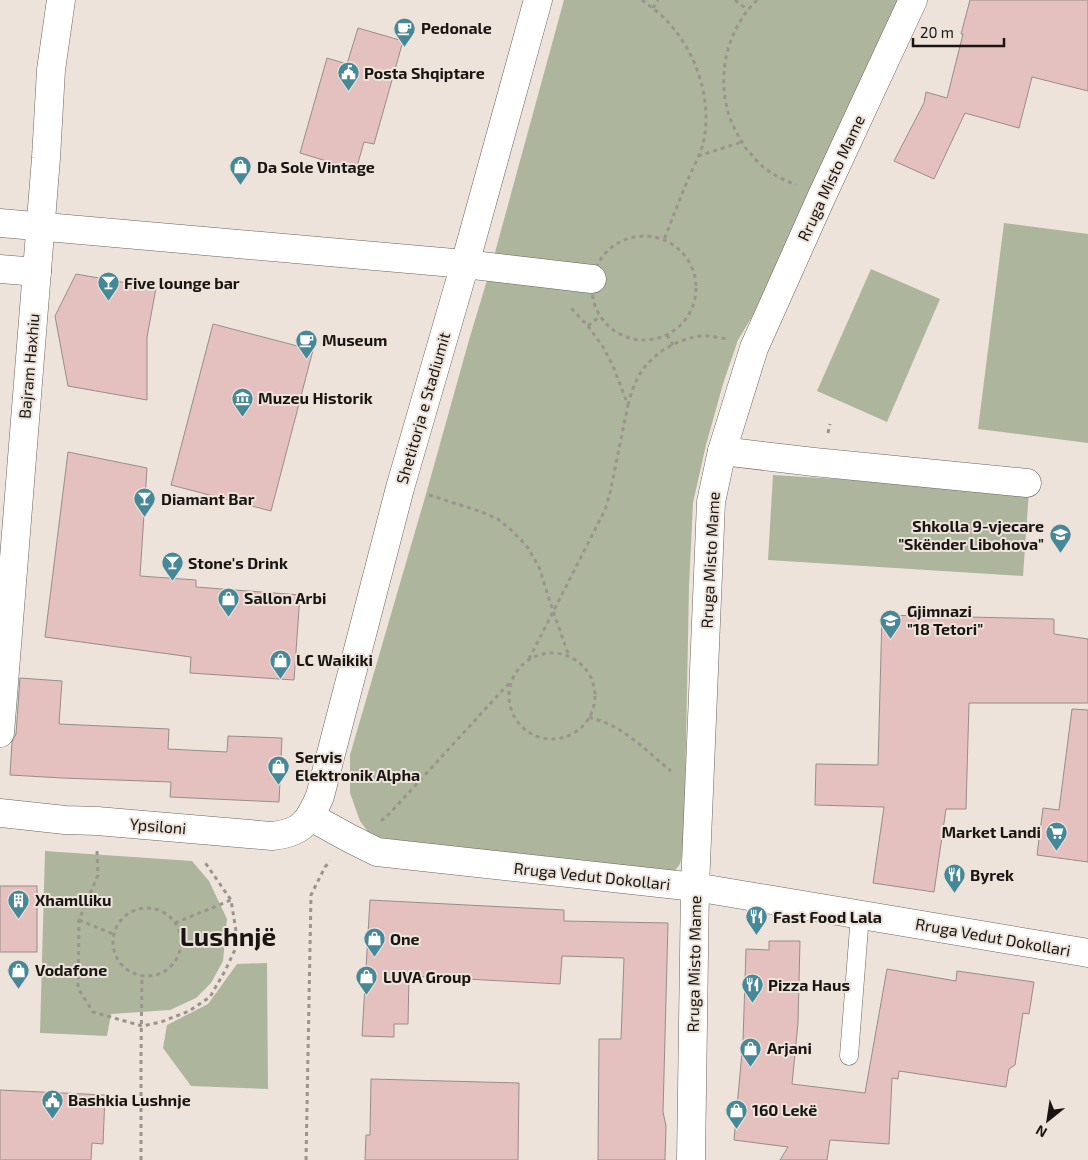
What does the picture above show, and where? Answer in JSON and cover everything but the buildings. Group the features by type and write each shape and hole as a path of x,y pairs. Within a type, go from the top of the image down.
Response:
{"street":[{"name":"Bajram Haxhiu","path":"0,733 37,272 51,70 61,0"},
{"name":"Shetitorja e Stadiumit","path":"311,816 320,796 400,488 465,264 538,0"},
{"name":"Rruga Misto Mame","path":"691,1160 695,887 711,502 722,451 754,348 913,0"},
{"path":"0,223 465,264 592,279"},
{"path":"0,270 37,272"},
{"path":"722,451 1027,483"},
{"name":"Ypsiloni","path":"0,813 272,836 285,835 299,828 311,816"},
{"name":"Rruga Vedut Dokollari","path":"311,816 377,852 695,887 1088,953"}],"lane":[{"path":"849,1056 860,915"}],"path":[{"path":"642,0 669,23 682,41 695,64 705,101 706,122 703,144 664,240"},
{"path":"653,8 658,0"},
{"path":"735,0 748,10"},
{"path":"757,0 739,23 728,48 723,75 725,102 734,128 748,152 768,171 821,198"},
{"path":"698,156 742,142"},
{"path":"646,235 659,237 664,240 681,250 689,260 694,271 697,283 693,308 687,319 668,335 643,340 630,338 618,333 600,316 594,305 592,279 596,267 602,256 622,240 646,235"},
{"path":"537,273 588,326 613,366 628,405"},
{"path":"588,326 600,316"},
{"path":"668,335 673,345"},
{"path":"529,660 605,510 628,405 633,388 641,372 653,358 673,345 684,340 702,336 738,340 754,348"},
{"path":"400,488 498,519 510,529 526,545 539,567 570,657"},
{"path":"376,826 511,681 518,669 529,660 542,654 556,653 570,657 581,665 590,676 594,690 594,704 589,717 580,728 568,736 554,739 540,737 528,731 517,721 511,709 508,695 511,681"},
{"path":"589,717 605,722 632,739 699,796"},
{"path":"97,821 98,875 79,920 78,988 94,1012 142,1026 162,1022 189,1011 210,997 238,943 231,900 203,859 203,830"},
{"path":"306,1160 311,895 325,867 349,838"},
{"path":"175,923 231,900"},
{"path":"146,908 162,912 175,923 181,944 175,960 164,971 154,976 142,976 122,966 116,957 113,946 113,934 125,916 135,910 146,908"},
{"path":"79,920 113,934"},
{"path":"141,1160 142,976"}],"green space":[{"path":"564,0 899,0 753,315 738,340 723,384 706,445 693,503 689,587 684,847 680,864 674,872 401,850 368,832 360,821 350,793 350,755 491,267"},
{"path":"1004,223 1088,234 1088,443 978,429"},
{"path":"871,269 940,299 887,422 817,391"},
{"path":"773,475 1029,491 1023,576 768,560"},
{"path":"45,851 192,861 209,881 227,919 223,961 211,983 196,998 170,1010 111,1014 107,1036 40,1033"},
{"path":"267,963 268,1089 191,1086 163,1048 167,1025 208,1004 237,964"}],"place":[{"name":"Pedonale","path":"405,47"},
{"name":"Posta Shqiptare","path":"348,92"},
{"name":"Da Sole Vintage","path":"241,186"},
{"name":"Five lounge bar","path":"108,302"},
{"name":"Museum","path":"306,359"},
{"name":"Muzeu Historik","path":"242,417"},
{"name":"Diamant Bar","path":"145,518"},
{"name":"Shkolla 9-vjecare \"Skënder Libohova\"","path":"1060,554"},
{"name":"Stone's Drink","path":"172,582"},
{"name":"Sallon Arbi","path":"228,617"},
{"name":"Gjimnazi \"18 Tetori\"","path":"891,639"},
{"name":"LC Waikiki","path":"280,679"},
{"name":"Servis Elektronik Alpha","path":"279,785"},
{"name":"Market Landi","path":"1057,851"},
{"name":"Byrek","path":"954,894"},
{"name":"Xhamlliku","path":"19,919"},
{"name":"Fast Food Lala","path":"757,936"},
{"name":"One","path":"374,958"},
{"name":"Vodafone","path":"19,989"},
{"name":"LUVA Group","path":"367,996"},
{"name":"Pizza Haus","path":"752,1004"},
{"name":"Arjani","path":"751,1067"},
{"name":"Bashkia Lushnje","path":"52,1119"},
{"name":"160 Lekë","path":"736,1129"}],"district":[{"name":"Lushnjë","path":"228,937"}]}
